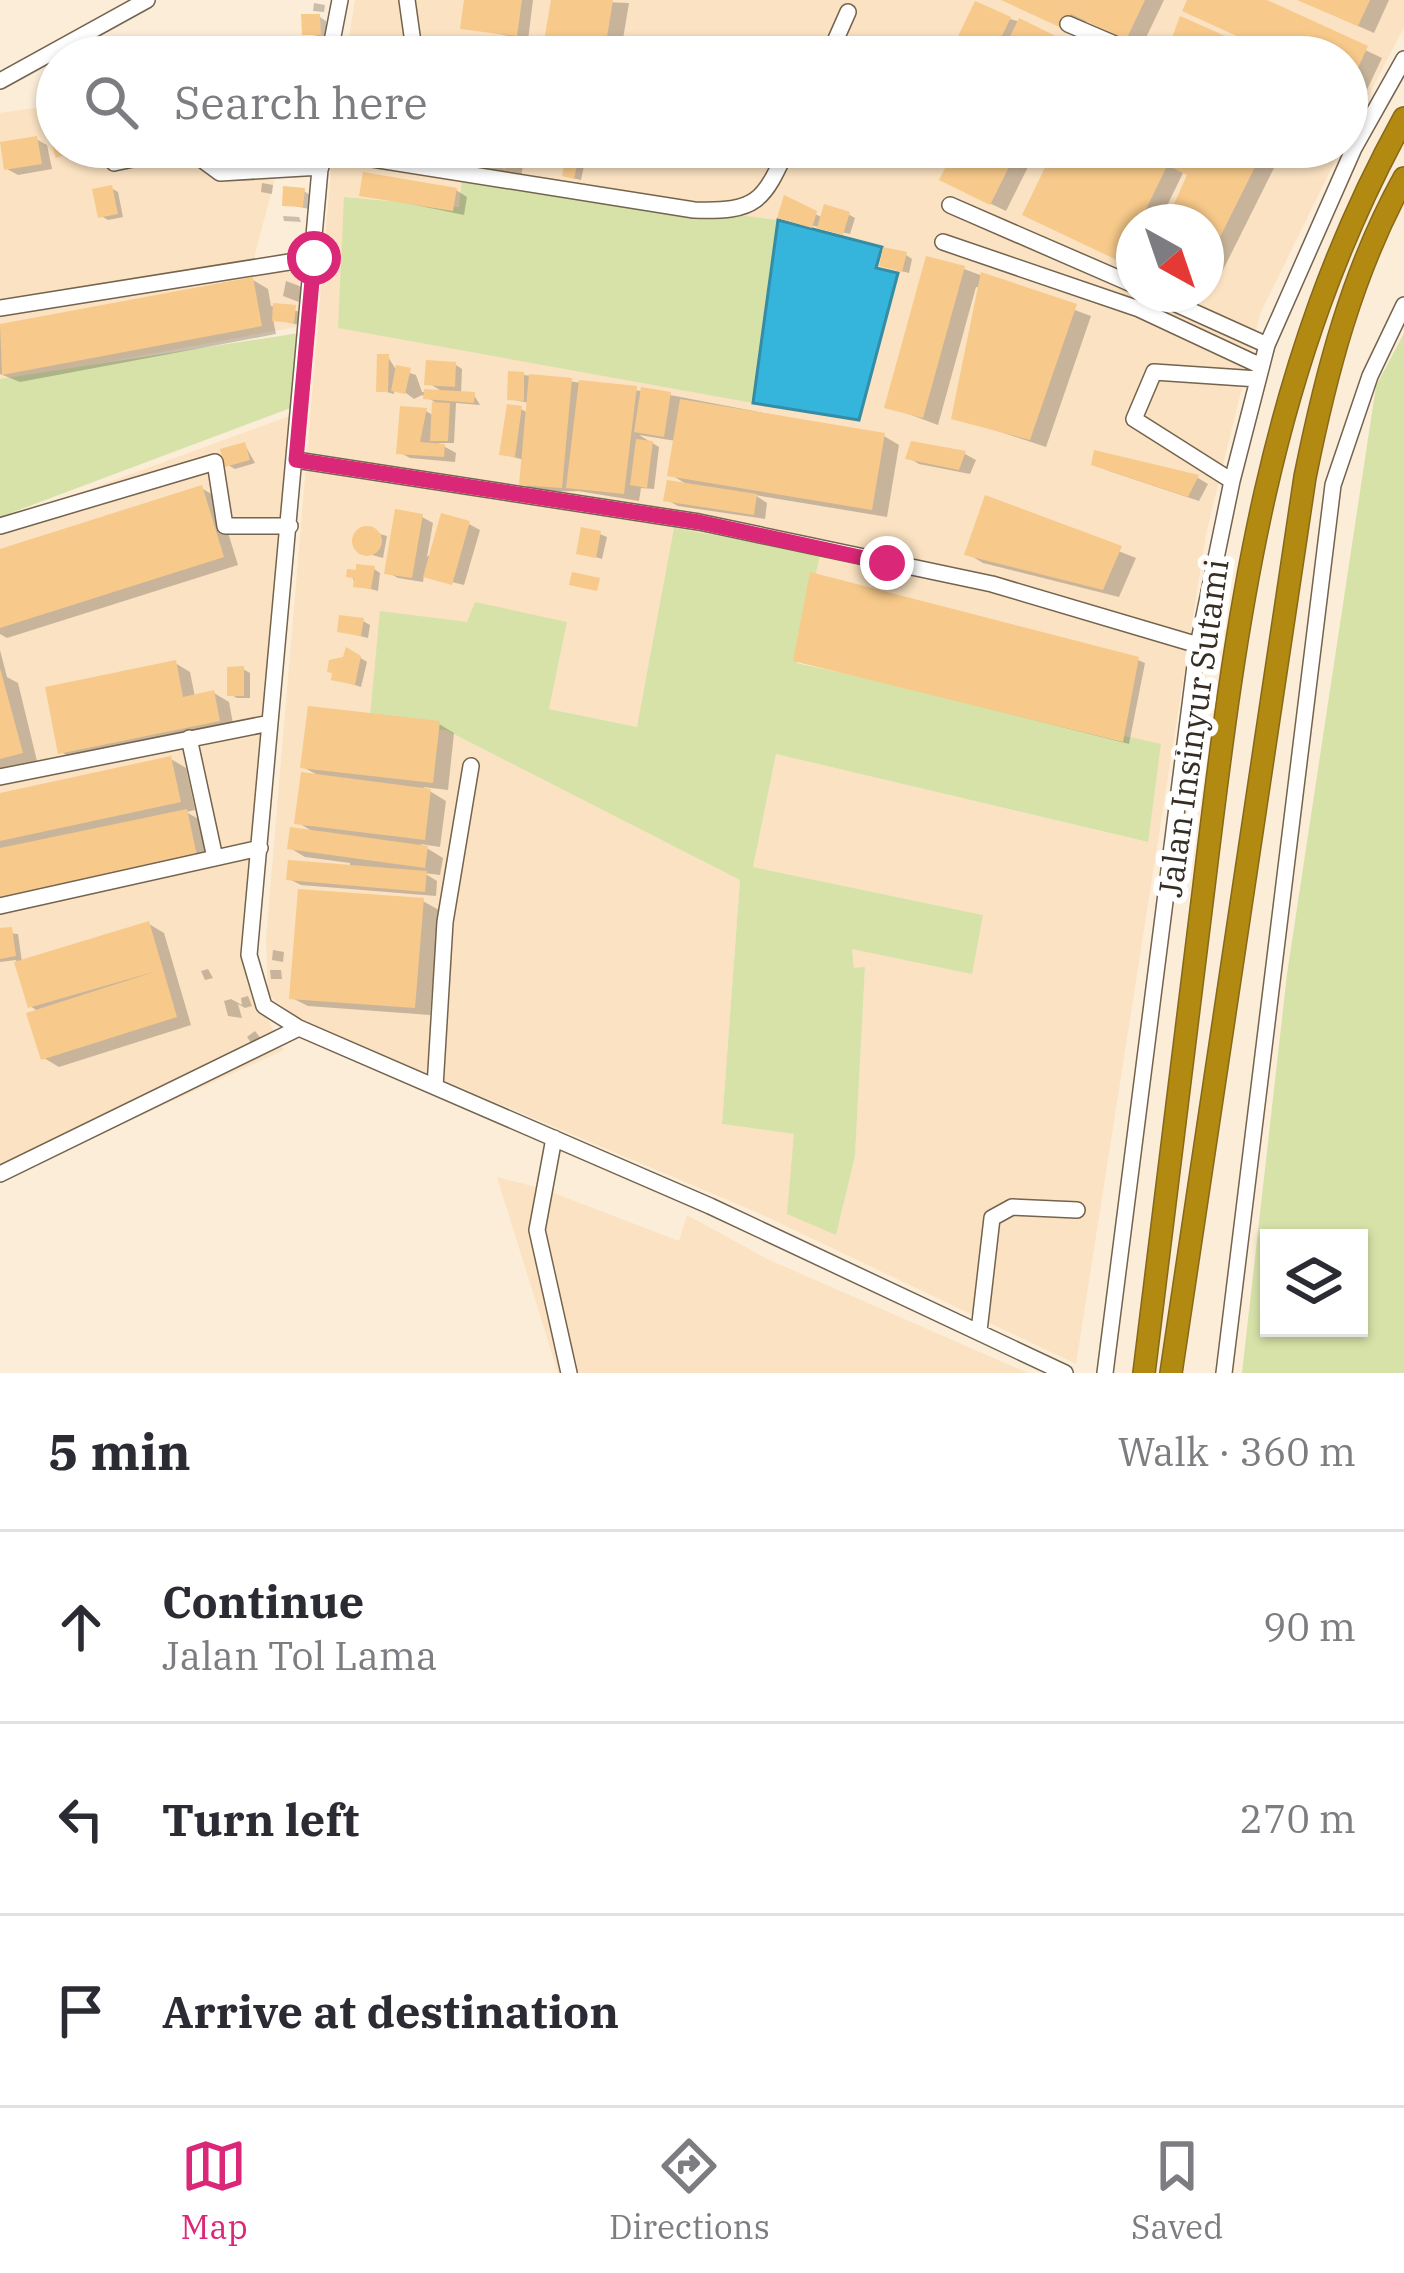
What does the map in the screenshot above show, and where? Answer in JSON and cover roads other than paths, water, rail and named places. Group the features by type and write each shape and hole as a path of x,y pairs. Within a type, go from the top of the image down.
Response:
{"highway":[{"name":"Jalan Insinyur Sutami","path":"1144,1373 1236,625 1265,475 1339,254 1404,118"},
{"path":"1171,1373 1305,477 1329,359 1370,248 1404,178"}],"street":[{"path":"82,36 147,0"},
{"path":"333,36 340,0"},
{"path":"407,0 412,36"},
{"path":"837,36 848,12"},
{"path":"1068,24 1096,36"},
{"path":"1368,119 1404,59"},
{"path":"0,81 36,61"},
{"path":"213,168 220,173 248,168"},
{"path":"321,168 249,955 254,980 270,1014 554,1138 1065,1373"},
{"path":"410,168 694,210 732,211 766,193 778,168"},
{"path":"1105,1373 1198,645 1267,345 1342,168"},
{"path":"950,205 1116,277"},
{"path":"943,242 1139,308 1260,372"},
{"path":"0,308 314,258"},
{"path":"1225,1373 1333,485 1370,376 1404,305"},
{"path":"1194,312 1267,345"},
{"path":"1232,482 1134,419 1154,372 1260,372"},
{"path":"296,460 699,522 992,584 1198,645"},
{"path":"0,526 214,462 225,526 290,526"},
{"path":"0,777 270,724"},
{"path":"189,738 214,858"},
{"path":"435,1087 445,922 471,766"},
{"path":"0,906 260,848"},
{"path":"0,1174 299,1028"},
{"path":"554,1138 537,1229 568,1373"},
{"path":"979,1331 992,1218 1012,1207 1077,1210"}],"water":[{"path":"778,220 882,247 876,268 898,273 859,420 753,403"}]}
